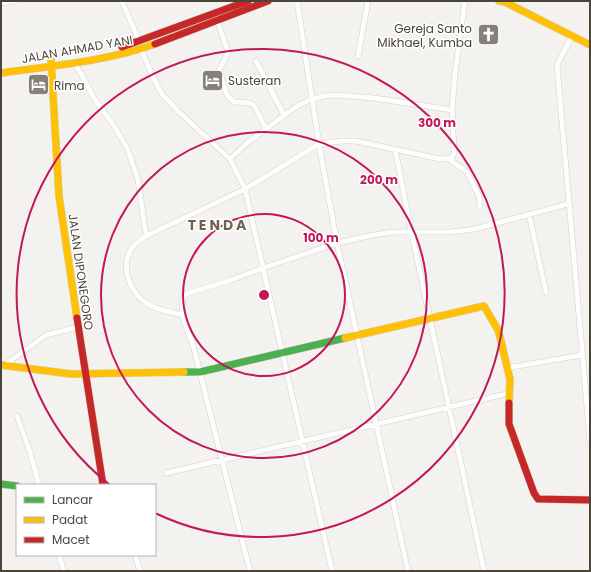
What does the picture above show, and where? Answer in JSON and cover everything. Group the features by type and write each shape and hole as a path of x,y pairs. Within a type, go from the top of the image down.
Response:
{"main road":[{"name":"JALAN AHMAD YANI","path":"1,73 73,57 140,45 248,1"},
{"name":"JALAN AHMAD YANI","path":"1,67 51,63 75,63 217,21 268,1"},
{"path":"503,1 590,45"},
{"name":"JALAN DIPONEGORO","path":"51,63 59,196 103,484"},
{"path":"2,366 56,373 85,374 200,372 357,334 484,306 498,330 507,368 510,394 509,424 536,497 543,500 590,500"},
{"path":"1,484 16,486"}],"street":[{"path":"2,2 16,1"},
{"path":"122,1 153,77 162,94 177,110 230,159 245,190 332,571"},
{"path":"296,1 319,144 337,243 408,571"},
{"path":"358,56 368,1"},
{"path":"183,315 153,307 145,303 135,294 130,283 126,264 132,247 146,236 245,190 319,144 341,141 356,141 440,159 450,159 454,156 452,110 455,73 465,1"},
{"path":"215,14 228,53 219,70 227,95 234,102 250,103 254,105 266,129"},
{"path":"572,36 557,66 590,441"},
{"path":"256,61 284,115"},
{"path":"75,63 94,98 116,129 128,150 138,180 146,236"},
{"path":"230,159 247,143 297,106 312,99 324,96 342,95 374,98 452,110"},
{"path":"395,149 411,233 484,571"},
{"path":"450,159 454,164 466,172 479,196 480,207"},
{"path":"250,571 200,372 183,315 183,300 186,294 337,243 393,232 451,232 475,229 568,204"},
{"path":"530,214 546,292"},
{"path":"2,366 46,335 78,328"},
{"path":"507,368 582,355"},
{"path":"166,473 510,394"},
{"path":"17,416 30,452 39,484"},
{"path":"59,556 64,571"},
{"path":"135,556 140,571"}],"traffic: fast":[{"path":"184,372 200,372 345,338"},
{"path":"1,484 16,486"}],"traffic: slow":[{"path":"499,1 505,2 590,45"},
{"path":"1,73 99,59 155,44"},
{"path":"51,60 59,196 77,318"},
{"path":"345,338 484,306 498,330 500,337 510,379 509,403"},
{"path":"1,365 71,374 184,372"}],"traffic: jam":[{"path":"122,47 248,1"},
{"path":"155,44 268,1"},
{"path":"77,318 103,484"},
{"path":"509,403 509,424 534,493 538,499 590,500"}],"place":[{"name":"Gereja Santo Mikhael, Kumba","path":"488,35"},
{"name":"Susteran","path":"212,80"},
{"name":"Rima","path":"38,85"}],"district":[{"name":"T E N D A","path":"217,225"}]}
